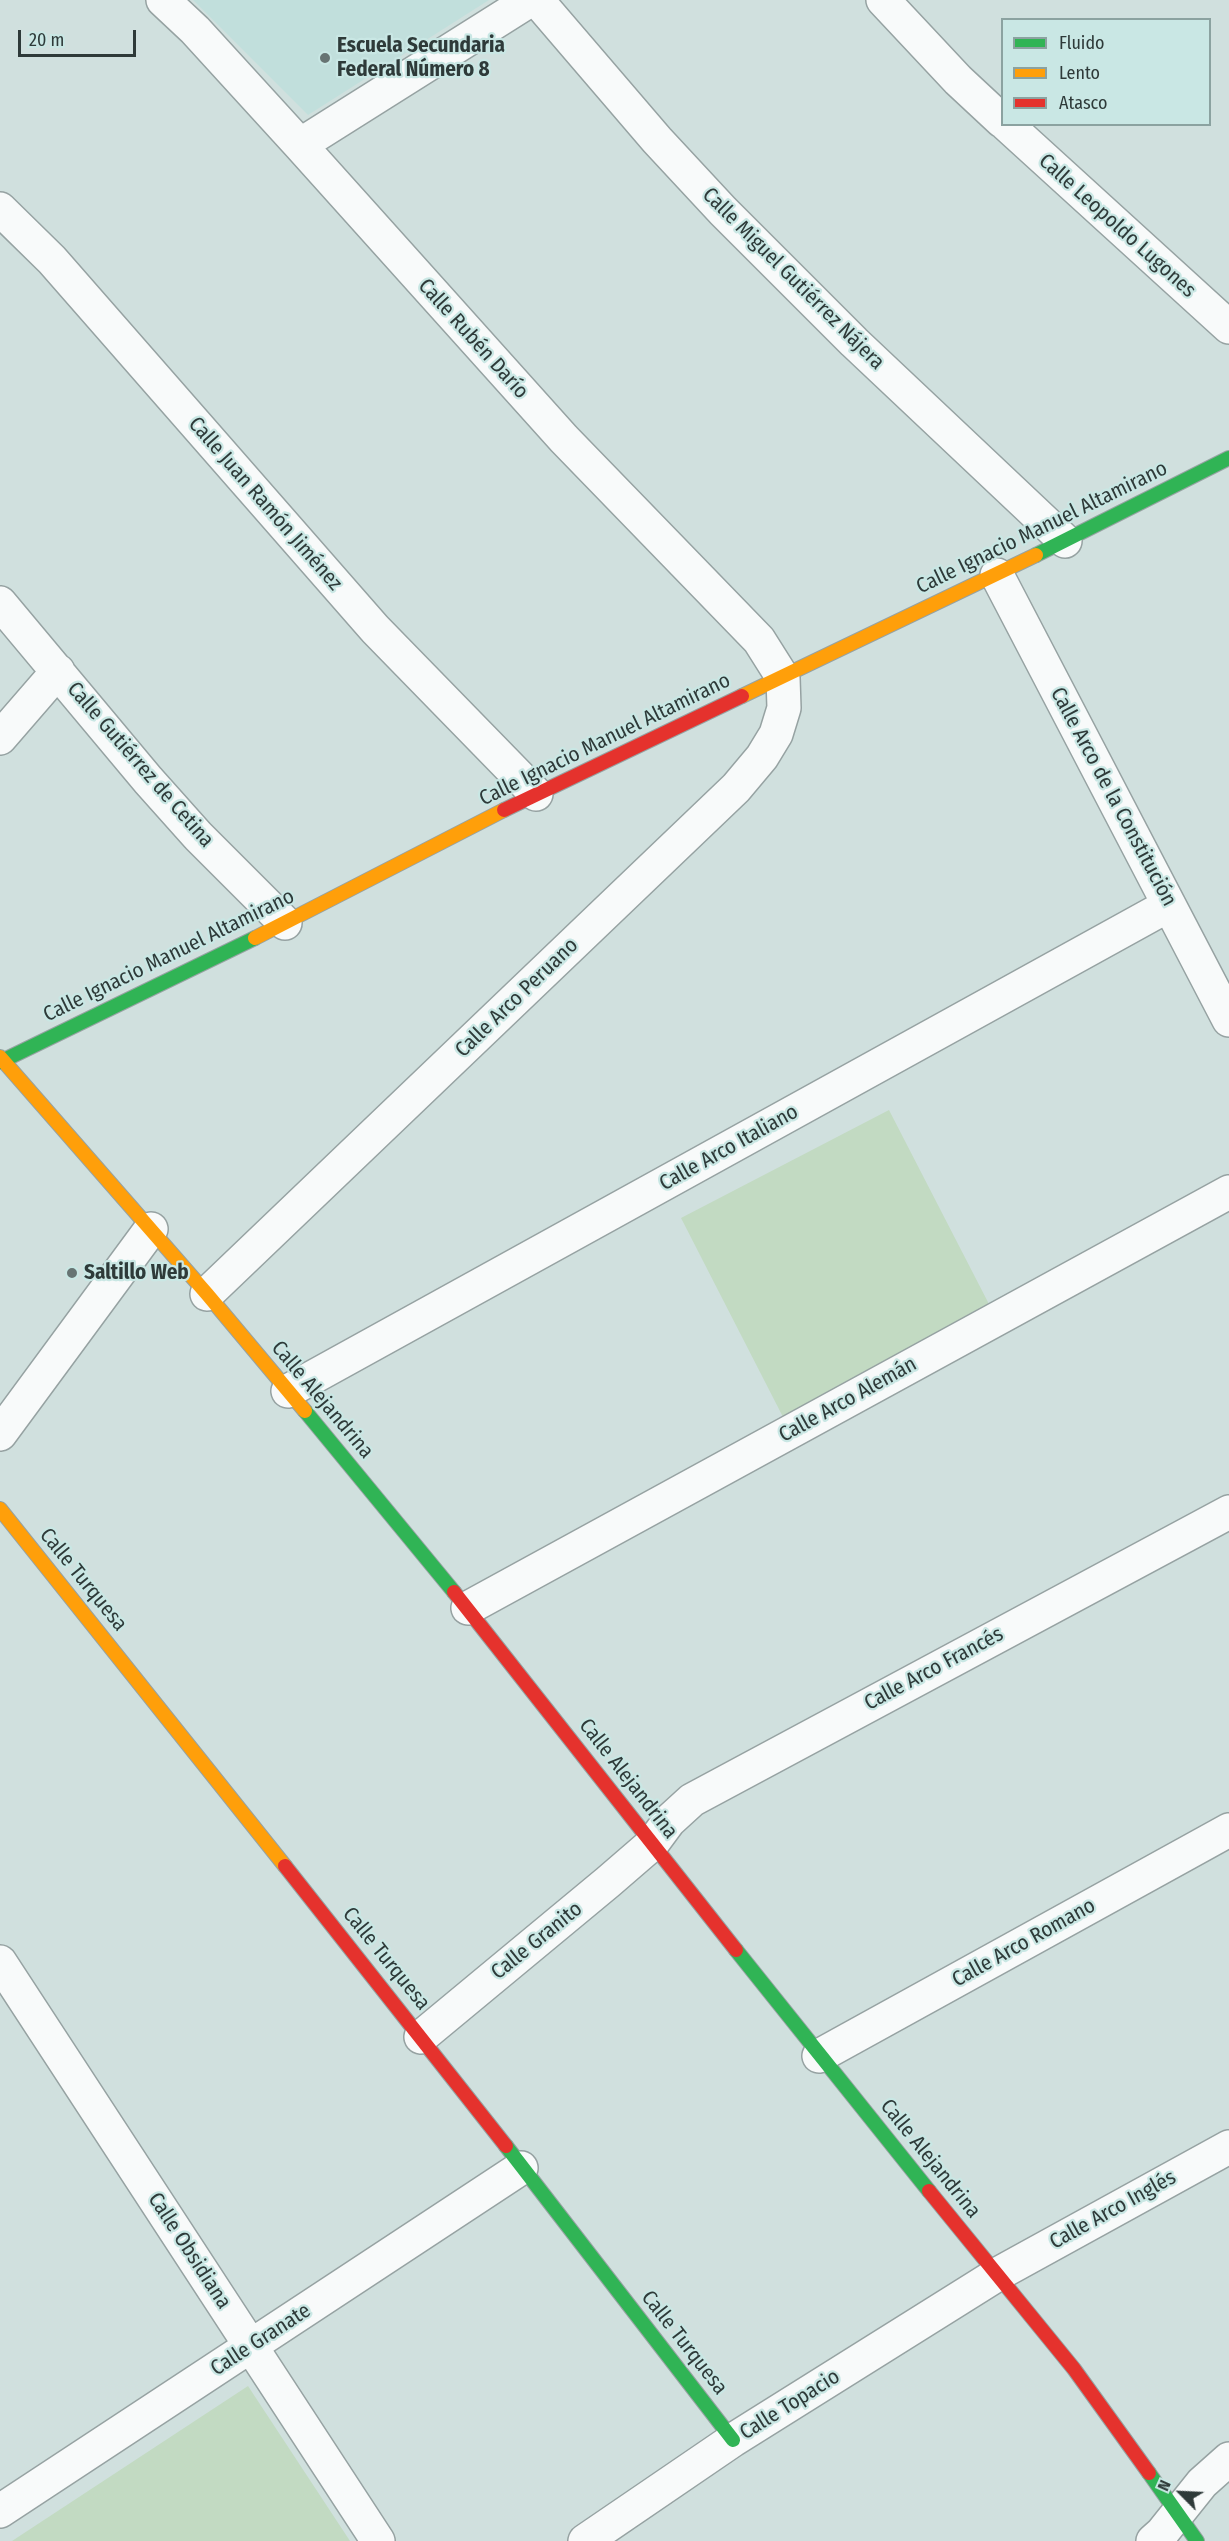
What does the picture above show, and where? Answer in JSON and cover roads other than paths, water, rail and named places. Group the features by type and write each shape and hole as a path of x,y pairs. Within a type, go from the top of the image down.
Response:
{"street":[{"name":"Calle Rubén Darío","path":"163,0 195,30 564,439 759,640 783,678"},
{"path":"300,145 530,0"},
{"name":"Calle Miguel Gutiérrez Nájera","path":"537,0 657,140 723,211 800,289 1065,541"},
{"path":"883,0 958,80 1001,120"},
{"name":"Calle Leopoldo Lugones","path":"1008,126 1229,327"},
{"name":"Calle Juan Ramón Jiménez","path":"0,209 52,260 375,629 536,794"},
{"name":"Calle Ignacio Manuel Altamirano","path":"1,1060 285,923 536,794 997,575 1229,458"},
{"name":"Calle Arco de la Constitución","path":"997,575 1229,1020"},
{"name":"Calle Gutiérrez de Cetina","path":"0,603 191,828 285,923"},
{"path":"0,738 58,671"},
{"name":"Calle Arco Peruano","path":"207,1294 736,788 762,757 776,734 784,708 783,678"},
{"name":"Calle Arco Italiano","path":"288,1391 1169,905"},
{"name":"Calle Alejandrina","path":"1,1060 207,1294 468,1608 819,2055 1074,2369 1197,2541"},
{"name":"Calle Arco Alemán","path":"468,1608 1229,1192"},
{"path":"0,1434 151,1229"},
{"name":"Calle Turquesa","path":"0,1509 421,2037 734,2440"},
{"name":"Calle Arco Francés","path":"652,1844 669,1821 692,1800 723,1782 1229,1512"},
{"name":"Calle Arco Romano","path":"819,2055 1229,1830"},
{"name":"Calle Granito","path":"421,2037 652,1844"},
{"name":"Calle Obsidiana","path":"0,1962 378,2541"},
{"name":"Calle Arco Inglés","path":"998,2274 1229,2147"},
{"name":"Calle Granate","path":"0,2511 521,2168"},
{"name":"Calle Topacio","path":"585,2541 734,2440 998,2274"},
{"path":"1153,2541 1202,2483 1229,2459"}],"place":[{"name":"Escuela Secundaria Federal Número 8","path":"325,58"},
{"name":"Saltillo Web","path":"72,1273"}]}
